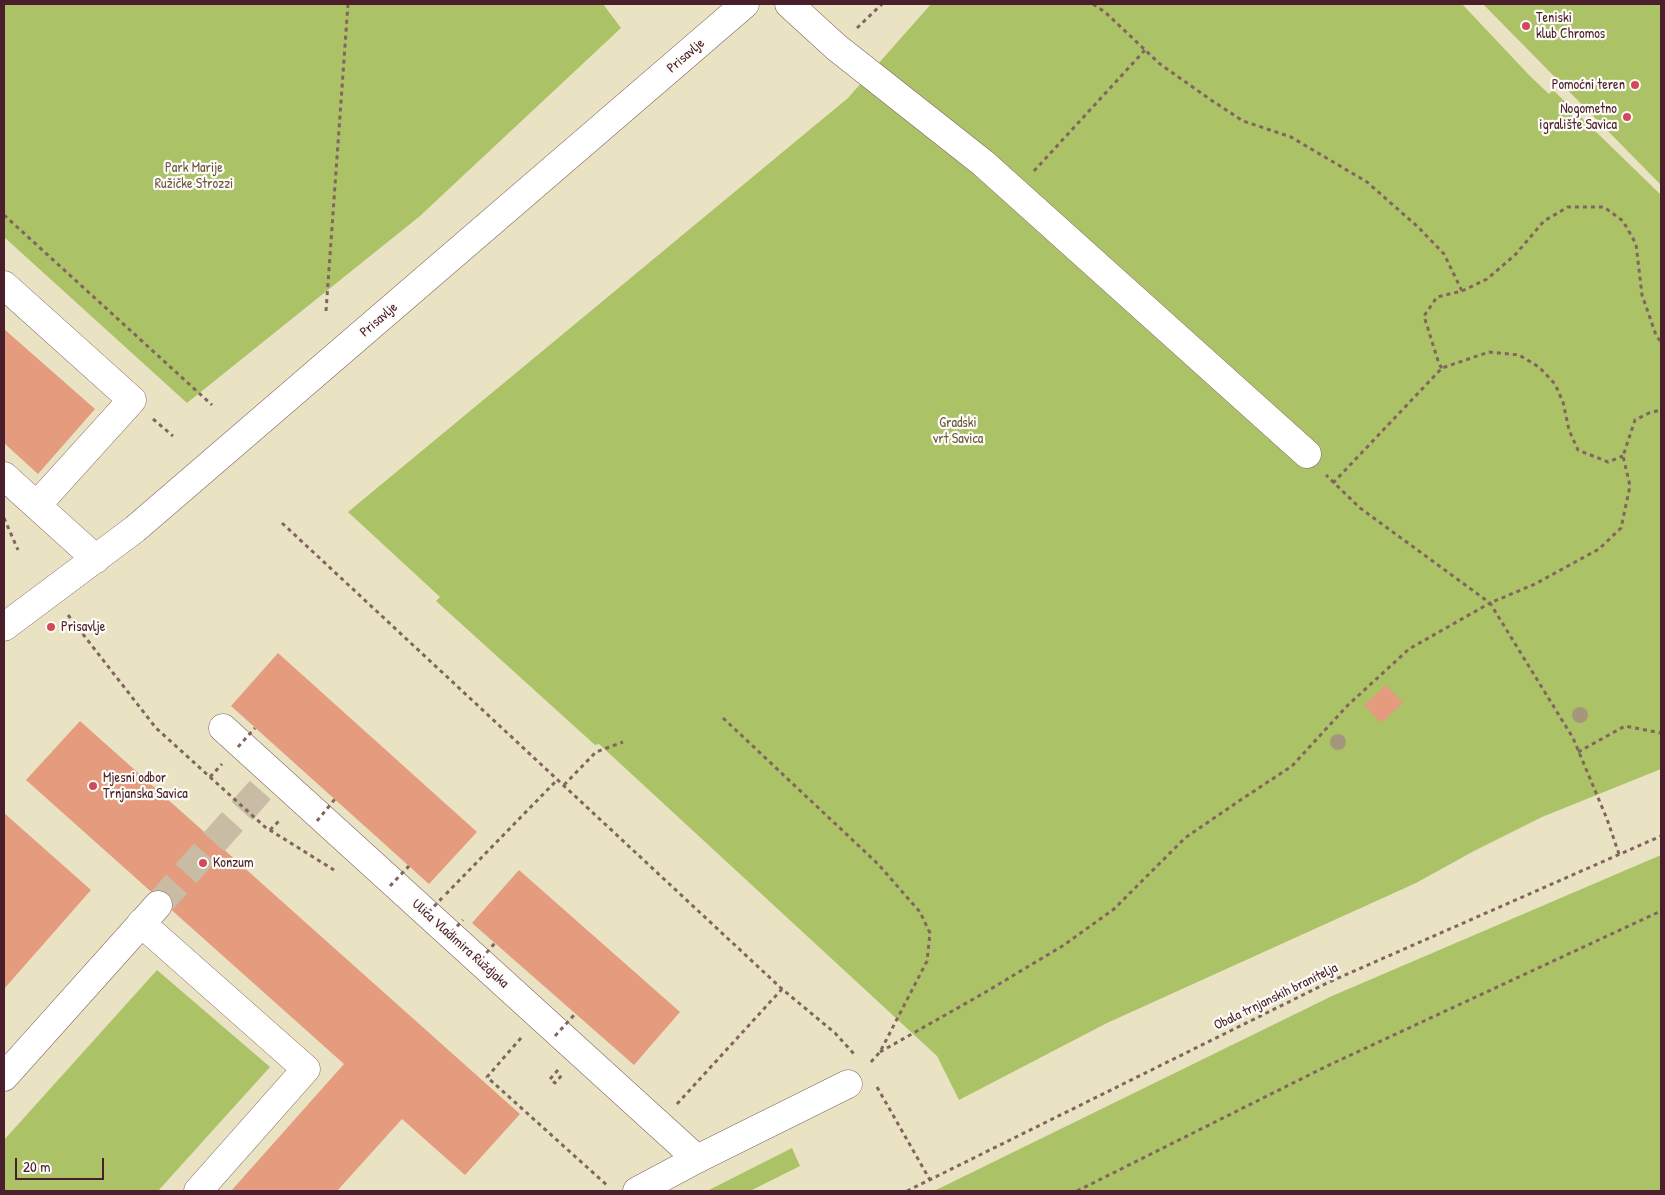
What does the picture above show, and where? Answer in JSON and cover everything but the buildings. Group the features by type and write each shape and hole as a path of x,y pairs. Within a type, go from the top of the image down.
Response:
{"street":[{"name":"Prisavlje","path":"4,627 135,529 746,4"},
{"path":"789,4 836,47 983,163 1307,454"},
{"path":"4,285 132,400 37,505"},
{"path":"4,476 96,559"},
{"name":"Ulica Vladimira Ruždjaka","path":"231,738 269,781 697,1159"},
{"path":"4,1077 149,914 306,1069 198,1191"},
{"path":"624,1191 697,1159 858,1071"}],"path":[{"path":"326,311 348,4"},
{"path":"1093,4 1105,12 1160,64 1243,121 1291,137 1367,182 1444,254 1462,291"},
{"path":"1015,192 1145,50"},
{"path":"1442,368 1439,364 1424,316 1437,297 1462,291 1487,279 1515,256 1544,221 1568,207 1604,208 1623,221 1636,244 1642,295 1656,335 1661,342"},
{"path":"4,215 212,405"},
{"path":"1333,483 1442,368 1489,352 1519,355 1539,367 1556,384 1563,402 1569,430 1578,450 1608,462 1623,456"},
{"path":"282,523 782,989 835,1033 858,1071 880,1052 1064,945 1114,909 1186,838 1292,766 1348,705 1409,649 1490,602 1535,584 1599,549 1620,528 1630,486 1623,456 1635,420 1649,413 1661,410"},
{"path":"1307,454 1333,483 1360,508 1490,602 1573,738 1607,819 1619,854"},
{"path":"4,518 18,550"},
{"path":"72,620 156,728 270,830 336,872"},
{"path":"723,718 878,864 920,912 930,933 927,961 880,1052"},
{"path":"1578,752 1625,726 1661,733"},
{"path":"231,738 255,728"},
{"path":"564,785 596,752 622,742"},
{"path":"424,918 557,780"},
{"path":"317,821 335,800"},
{"path":"270,830 277,823"},
{"name":"Obala trnjanskih branitelja","path":"907,1191 1327,984 1661,836"},
{"path":"390,886 409,866"},
{"path":"1077,1191 1327,1066 1661,912"},
{"path":"446,938 463,920"},
{"path":"476,965 495,943"},
{"path":"677,1104 782,989"},
{"path":"554,1036 575,1014"},
{"path":"525,1034 487,1077 624,1191"},
{"path":"560,1069 550,1079 555,1083 564,1073"},
{"path":"876,1085 930,1180"}],"green space":[{"name":"Park Marije Ružičke Strozzi","path":"4,4 603,4 621,28 420,216 187,403 4,237"},
{"name":"Gradski vrt Savica","path":"931,4 1462,4 1530,76 1549,94 1553,90 1661,195 1661,769 1542,817 1416,883 1107,1023 959,1100 937,1056 599,744 595,745 436,601 440,597 348,512 848,98"},
{"name":"Nogometno igralište Savica","path":"1483,4 1661,4 1661,185"},
{"path":"1661,855 1661,1191 934,1191 1332,996"},
{"path":"157,970 270,1067 158,1191 4,1191 4,1140"},
{"path":"792,1148 800,1166 750,1191 707,1191"}],"tunnel":[{"path":"158,905 263,787"}],"place":[{"name":"Teniski klub Chromos","path":"1526,26"},
{"name":"Pomoćni teren","path":"1635,85"},
{"name":"Nogometno igralište Savica","path":"1627,117"},
{"name":"Prisavlje","path":"51,627"},
{"name":"Mjesni odbor Trnjanska Savica","path":"93,786"},
{"name":"Konzum","path":"203,863"}]}
